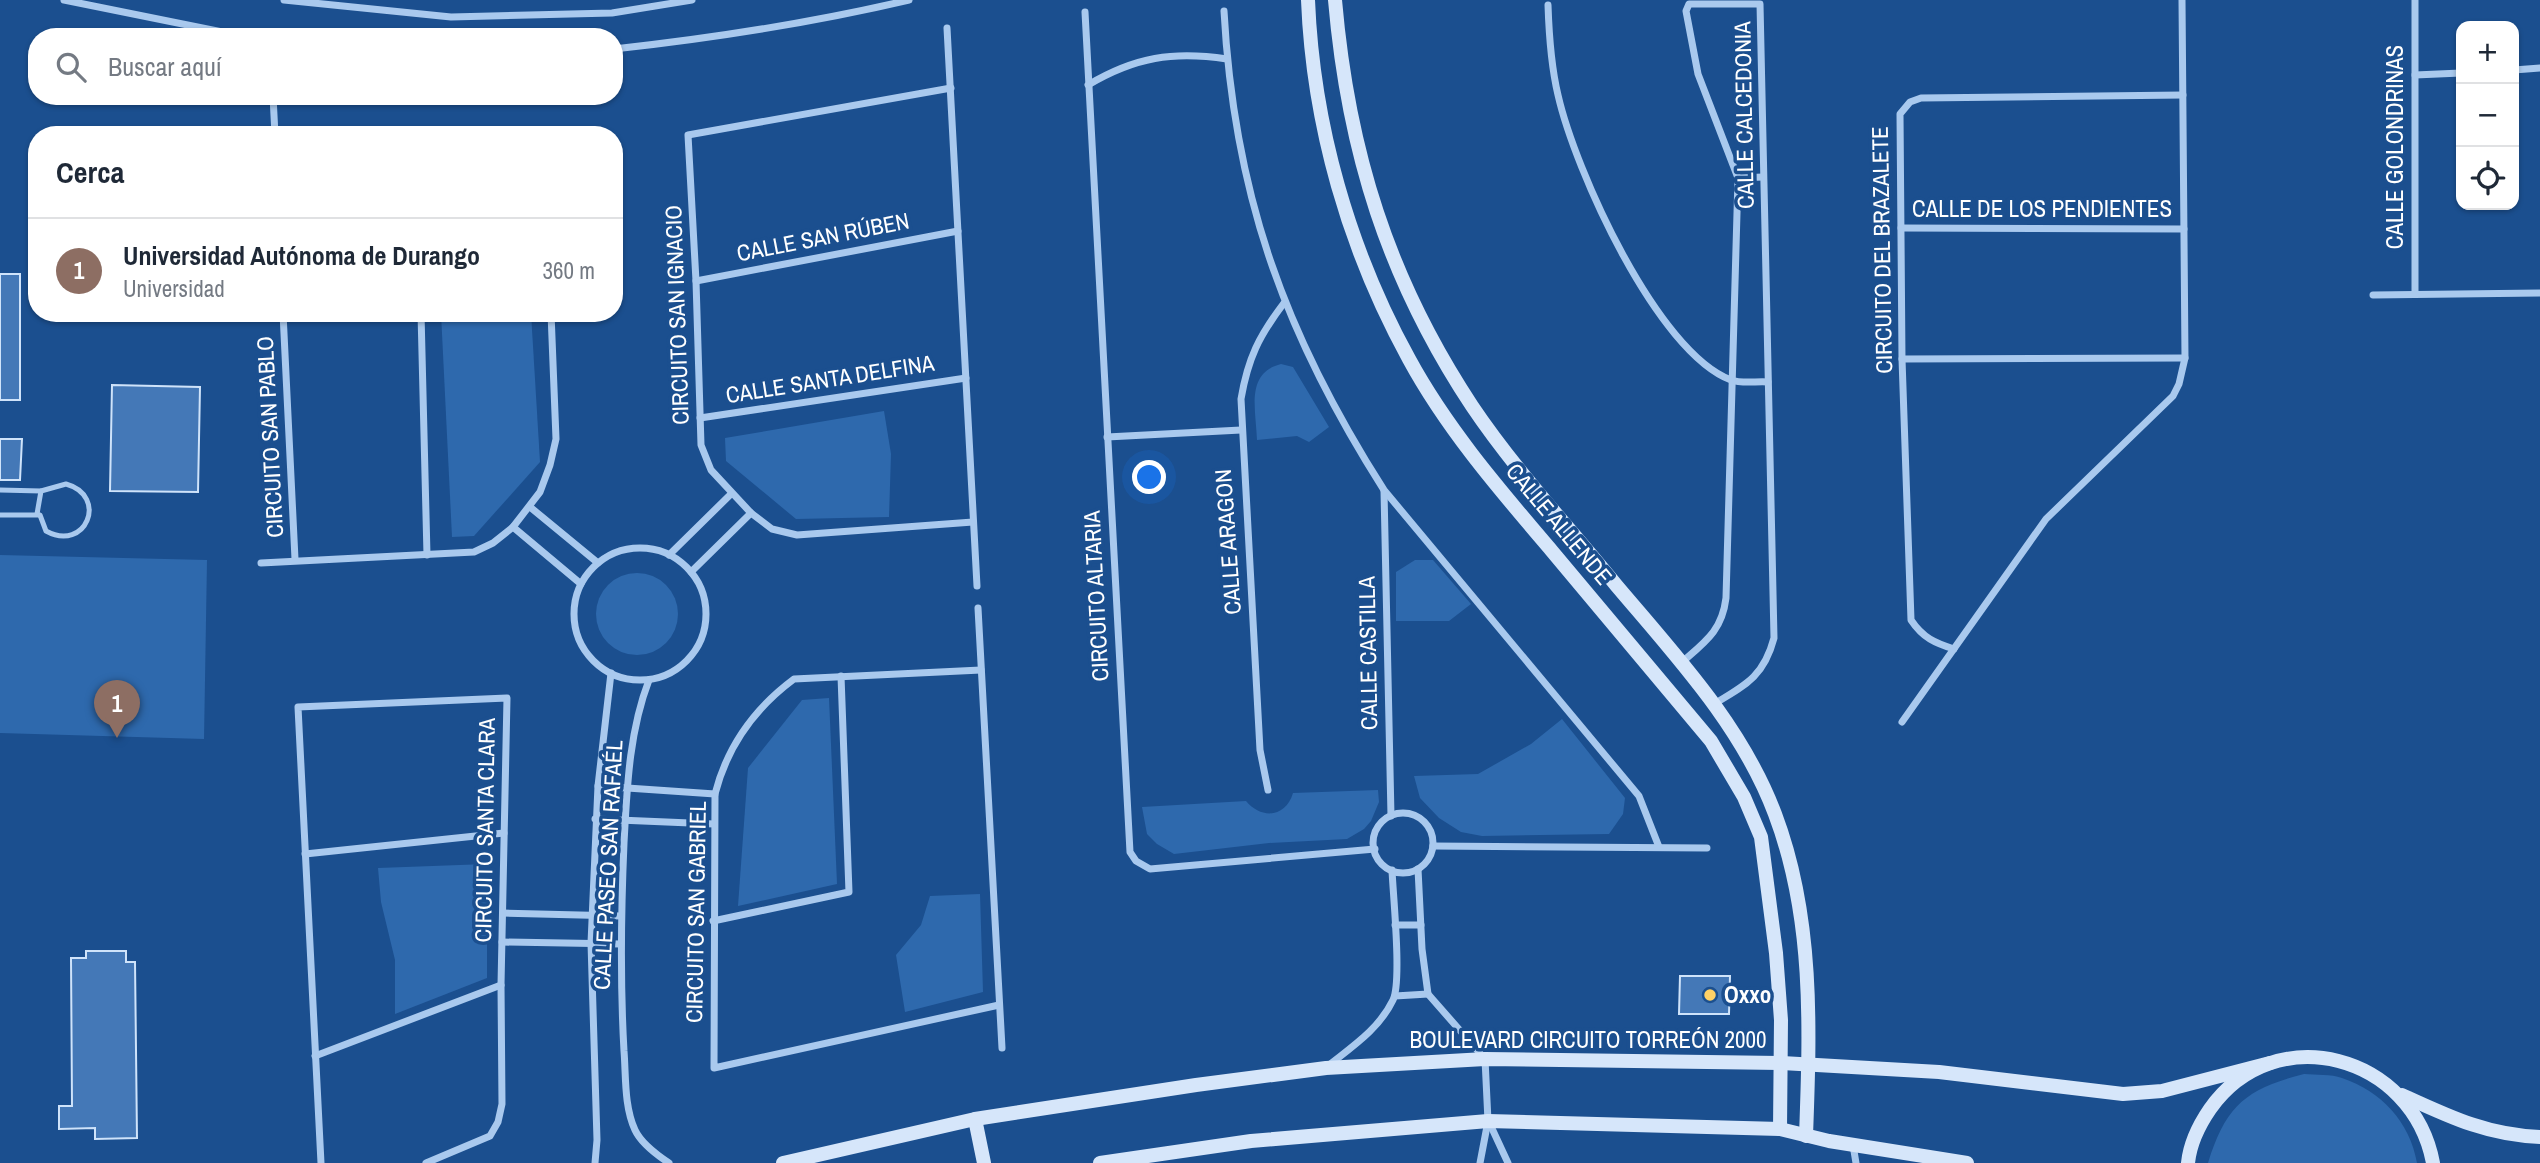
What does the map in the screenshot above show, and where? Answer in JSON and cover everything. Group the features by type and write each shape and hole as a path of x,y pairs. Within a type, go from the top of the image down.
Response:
{"main road":[{"name":"CALLE ALLENDE","path":"1308,0 1314,68 1325,130 1342,198 1369,279 1409,360 1457,435 1711,741 1744,797 1761,837 1776,953 1782,1063 1780,1129"},
{"name":"CALLE ALLENDE","path":"1335,0 1340,58 1352,128 1371,195 1397,270 1436,346 1472,406 1514,464 1682,663 1713,704 1744,747 1776,816 1793,871 1804,935 1809,1010 1806,1136"},
{"path":"2188,1163 2200,1124 2218,1098 2242,1077 2270,1063 2304,1057 2338,1060 2371,1072 2398,1093 2467,1124 2509,1136 2540,1137"},
{"name":"BOULEVARD CIRCUITO TORREÓN 2000","path":"783,1163 975,1119 1326,1068 1485,1059 1782,1063 1939,1072 2123,1094 2162,1091 2270,1063"},
{"path":"2398,1093 2417,1117 2430,1145 2433,1163"},
{"path":"975,1119 984,1163"},
{"path":"1100,1163 1251,1141 1488,1121 1780,1129 1853,1145 1966,1163"}],"street":[{"path":"64,0 202,28"},
{"path":"284,0 451,18 612,13 692,0"},
{"path":"623,48 723,37 833,18 909,0"},
{"path":"1902,722 2046,519 2173,396 2179,384 2185,358 2182,0"},
{"name":"CALLE GOLONDRINAS","path":"2415,0 2415,294"},
{"name":"CALLE CALCEDONIA","path":"1682,663 1709,638 1724,613 1734,381 1738,178 1698,74 1686,11 1689,4 1761,5 1774,638 1770,652 1756,677 1713,704"},
{"path":"1548,5 1550,47 1558,96 1581,170 1610,232 1649,298 1689,349 1717,373 1734,381 1768,382"},
{"path":"1224,11 1234,116 1252,206 1284,303 1318,377 1349,435 1384,490 1639,796 1660,847"},
{"name":"CIRCUITO ALTARIA","path":"1085,12 1130,852 1136,861 1150,869 1375,849"},
{"path":"947,28 976,586"},
{"path":"1088,85 1113,71 1159,57 1198,55 1227,59"},
{"path":"2519,69 2540,68"},
{"path":"2415,75 2456,72"},
{"name":"CIRCUITO SAN IGNACIO","path":"951,88 688,135 701,445 711,470 731,494 772,529 797,535 973,522"},
{"name":"CIRCUITO DEL BRAZALETE","path":"1954,649 1929,640 1912,620 1902,359 1900,114 1904,107 1914,100 2183,95"},
{"path":"273,105 275,126"},
{"path":"1738,178 1763,177"},
{"name":"CALLE DE LOS PENDIENTES","path":"1901,228 2184,229"},
{"name":"CALLE SAN RÚBEN","path":"696,281 958,231"},
{"path":"2374,295 2540,293"},
{"name":"CALLE ARAGON","path":"1268,790 1260,750 1241,400 1245,371 1262,331 1284,303"},
{"name":"CIRCUITO SAN PABLO","path":"283,322 295,559"},
{"path":"421,322 427,555"},
{"name":"CIRCUITO SAN PABLO","path":"261,562 474,552 493,543 513,527 530,507 543,483 556,439 551,322"},
{"path":"1902,359 2185,358"},
{"name":"CALLE SANTA DELFINA","path":"700,418 965,378"},
{"path":"1107,437 1241,430"},
{"name":"CALLE CASTILLA","path":"1384,490 1391,816"},
{"path":"669,555 731,494"},
{"path":"530,507 598,563"},
{"path":"691,572 751,513"},
{"path":"513,527 581,584"},
{"path":"632,548 657,550 669,555 691,572 704,597 705,625 701,639 695,651 675,671 649,680 635,681 611,673 597,665 580,642 574,613 581,584 598,563 608,556 632,548"},
{"path":"978,608 1002,1048"},
{"name":"CIRCUITO SAN GABRIEL","path":"981,670 794,679 771,696 729,753 715,794 714,1068 999,1005"},
{"name":"CALLE PASEO SAN RAFAÉL","path":"595,1163 597,1140 591,943 595,819 611,673"},
{"path":"713,921 849,892 841,676"},
{"name":"CALLE PASEO SAN RAFAÉL","path":"649,680 634,727 628,789 621,916 622,1008 628,1107 635,1131 658,1156 669,1163"},
{"name":"CIRCUITO SANTA CLARA","path":"321,1163 298,707 507,698 501,985 502,1104 498,1122 490,1136 426,1163"},
{"path":"598,786 715,794"},
{"path":"1401,813 1421,818 1432,835 1433,846 1429,859 1418,869 1410,872 1392,870 1378,858 1375,849 1377,830 1391,816 1401,813"},
{"path":"595,819 714,824"},
{"path":"305,854 504,833"},
{"path":"1433,846 1707,848"},
{"path":"1418,869 1429,994 1485,1059 1488,1121 1480,1163"},
{"path":"1326,1068 1369,1033 1383,1017 1395,996 1392,870"},
{"path":"503,913 621,916"},
{"path":"1395,925 1421,925"},
{"path":"502,942 621,944"},
{"path":"316,1056 501,985"},
{"path":"1395,996 1429,994"},
{"path":"1488,1121 1508,1163"},
{"path":"1853,1145 1856,1163"}],"lane":[{"path":"0,490 41,491 56,485 75,487 88,502 90,511 88,521 82,529 74,535 64,537 46,531 40,515 37,514 41,491"},
{"path":"0,515 40,515"}],"shaded area":[{"path":"441,322 532,322 540,462 474,536 452,537"},
{"path":"1281,364 1293,367 1329,427 1309,442 1297,436 1257,440 1257,384 1262,375"},
{"path":"884,411 891,454 889,517 796,519 726,461 725,438"},
{"path":"0,555 207,560 204,739 0,733"},
{"path":"1415,560 1433,560 1471,604 1449,621 1396,621 1396,572"},
{"path":"637,573 653,576 666,585 675,598 678,614 675,630 666,643 653,652 637,655 621,652 608,643 599,630 596,614 599,598 608,585 621,576"},
{"path":"829,698 837,884 738,906 748,768 802,700"},
{"path":"1562,719 1625,798 1623,814 1609,834 1482,836 1461,832 1439,818 1420,798 1414,776 1478,774 1531,744"},
{"path":"1378,790 1379,802 1371,821 1364,829 1347,839 1269,843 1174,854 1147,834 1142,807 1246,801 1259,811 1273,813 1285,807 1293,793"},
{"path":"487,864 487,978 395,1014 395,960 381,902 378,868"},
{"path":"980,894 983,992 905,1012 896,955 921,925 930,896"},
{"path":"2304,1074 2342,1078 2381,1100 2392,1110 2408,1134 2417,1163 2208,1163 2222,1127 2241,1102 2267,1086"}],"building":[{"path":"0,274 20,274 20,400 0,400"},
{"path":"112,385 200,387 198,492 110,491"},
{"path":"0,439 22,439 20,480 0,480"},
{"path":"86,951 126,951 126,962 135,962 137,1138 95,1139 95,1128 59,1129 59,1106 72,1106 71,958 86,958"},
{"path":"1680,976 1730,976 1729,1014 1679,1014"}],"place":[{"name":"Universidad Autónoma de Durango","path":"117,738"},
{"name":"Oxxo","path":"1710,995"}]}
